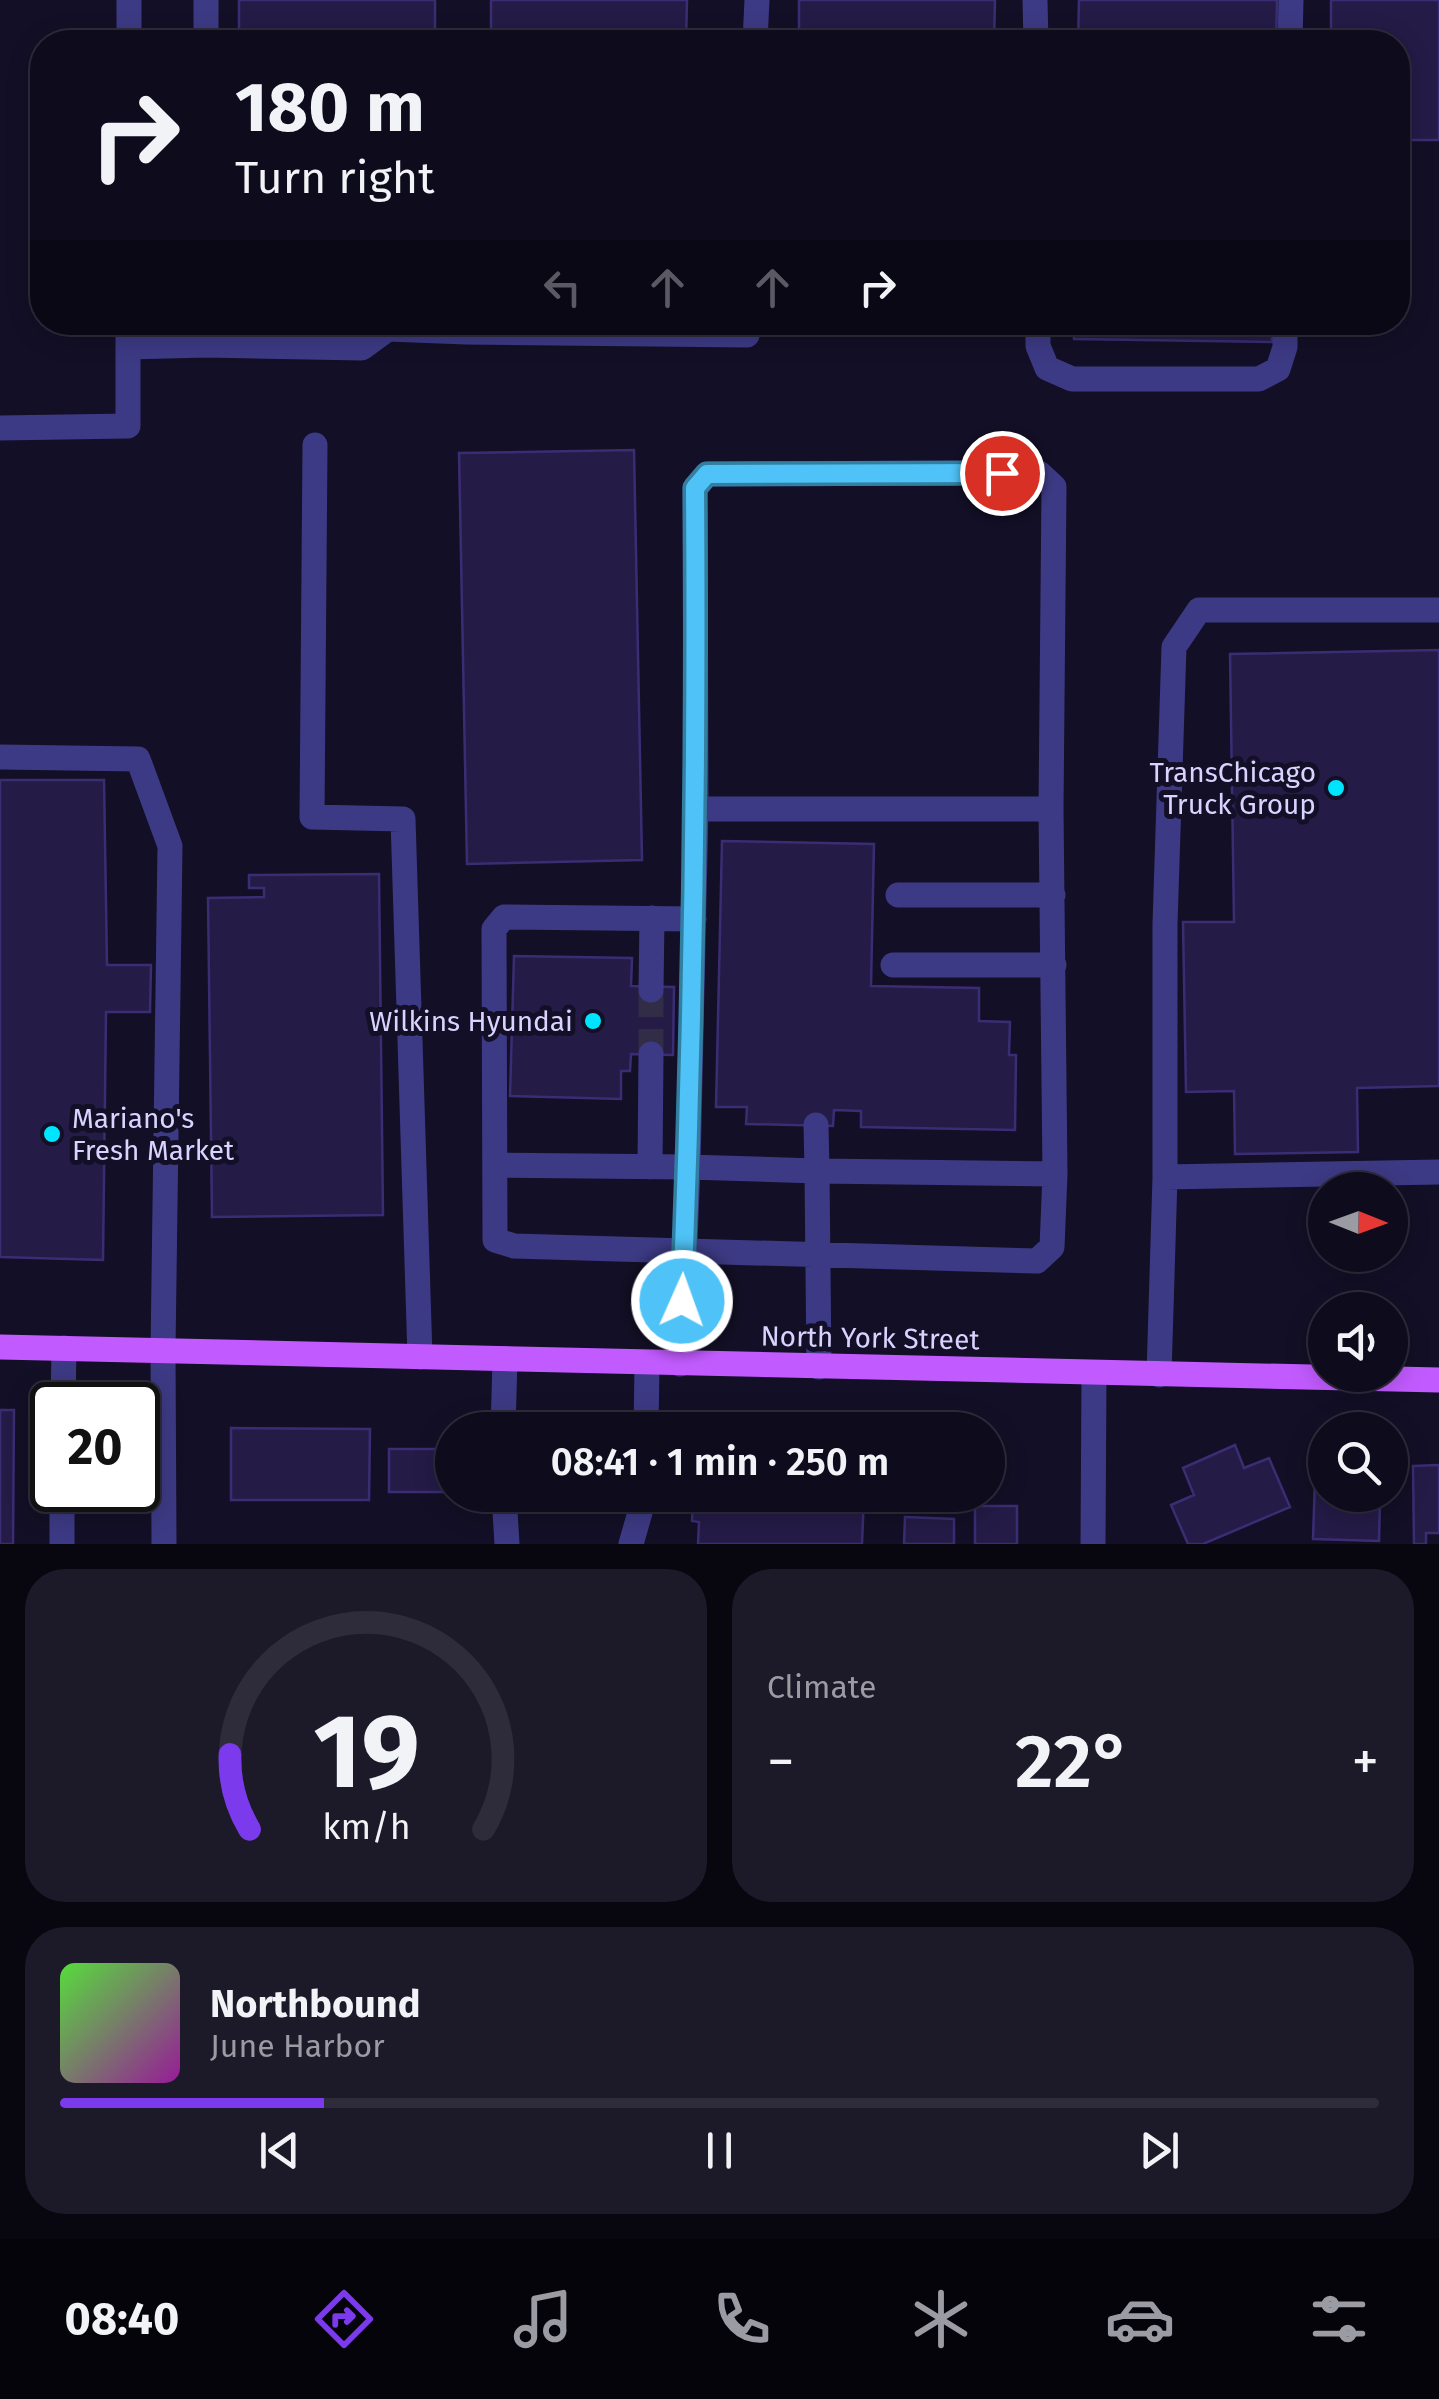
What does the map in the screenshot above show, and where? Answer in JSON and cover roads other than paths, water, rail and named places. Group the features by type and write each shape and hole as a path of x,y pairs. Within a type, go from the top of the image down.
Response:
{"main road":[{"name":"North York Street","path":"0,1347 1439,1380"}],"street":[{"path":"129,0 129,30"},
{"path":"206,0 206,30"},
{"path":"756,30 757,0"},
{"path":"1035,0 1036,30"},
{"path":"1290,30 1291,0"},
{"path":"0,428 128,426 128,335"},
{"path":"217,335 362,348 380,335"},
{"path":"1038,335 1047,368 1072,379 1259,379 1278,368 1285,335"},
{"path":"315,444 312,817 403,818 420,1357"},
{"path":"680,1364 684,1251 688,1168 694,919 696,809 695,488 707,474 1039,473 1054,487 1052,1247 1037,1261 819,1255 684,1251 514,1246 494,1240 494,929 504,916 694,919"},
{"path":"1158,1375 1174,647 1199,610 1439,610"},
{"path":"0,757 138,759 170,846 164,1544"},
{"path":"696,809 1052,809"},
{"path":"898,895 1052,895"},
{"path":"651,990 652,918"},
{"path":"894,964 1054,966"},
{"path":"650,1054 650,1167"},
{"path":"816,1126 819,1367"},
{"path":"495,1165 1055,1174"},
{"path":"1165,1176 1439,1172"},
{"path":"63,1382 64,1348"},
{"path":"504,1412 505,1359"},
{"path":"646,1412 647,1362"},
{"path":"1093,1544 1094,1374"},
{"path":"62,1512 62,1544"},
{"path":"505,1512 507,1544"},
{"path":"631,1544 641,1512"}],"tunnel":[{"path":"651,990 651,1054"}],"place":[{"name":"TransChicago Truck Group","path":"1336,788"},
{"name":"Wilkins Hyundai","path":"593,1021"},
{"name":"Mariano's Fresh Market","path":"52,1134"}]}
